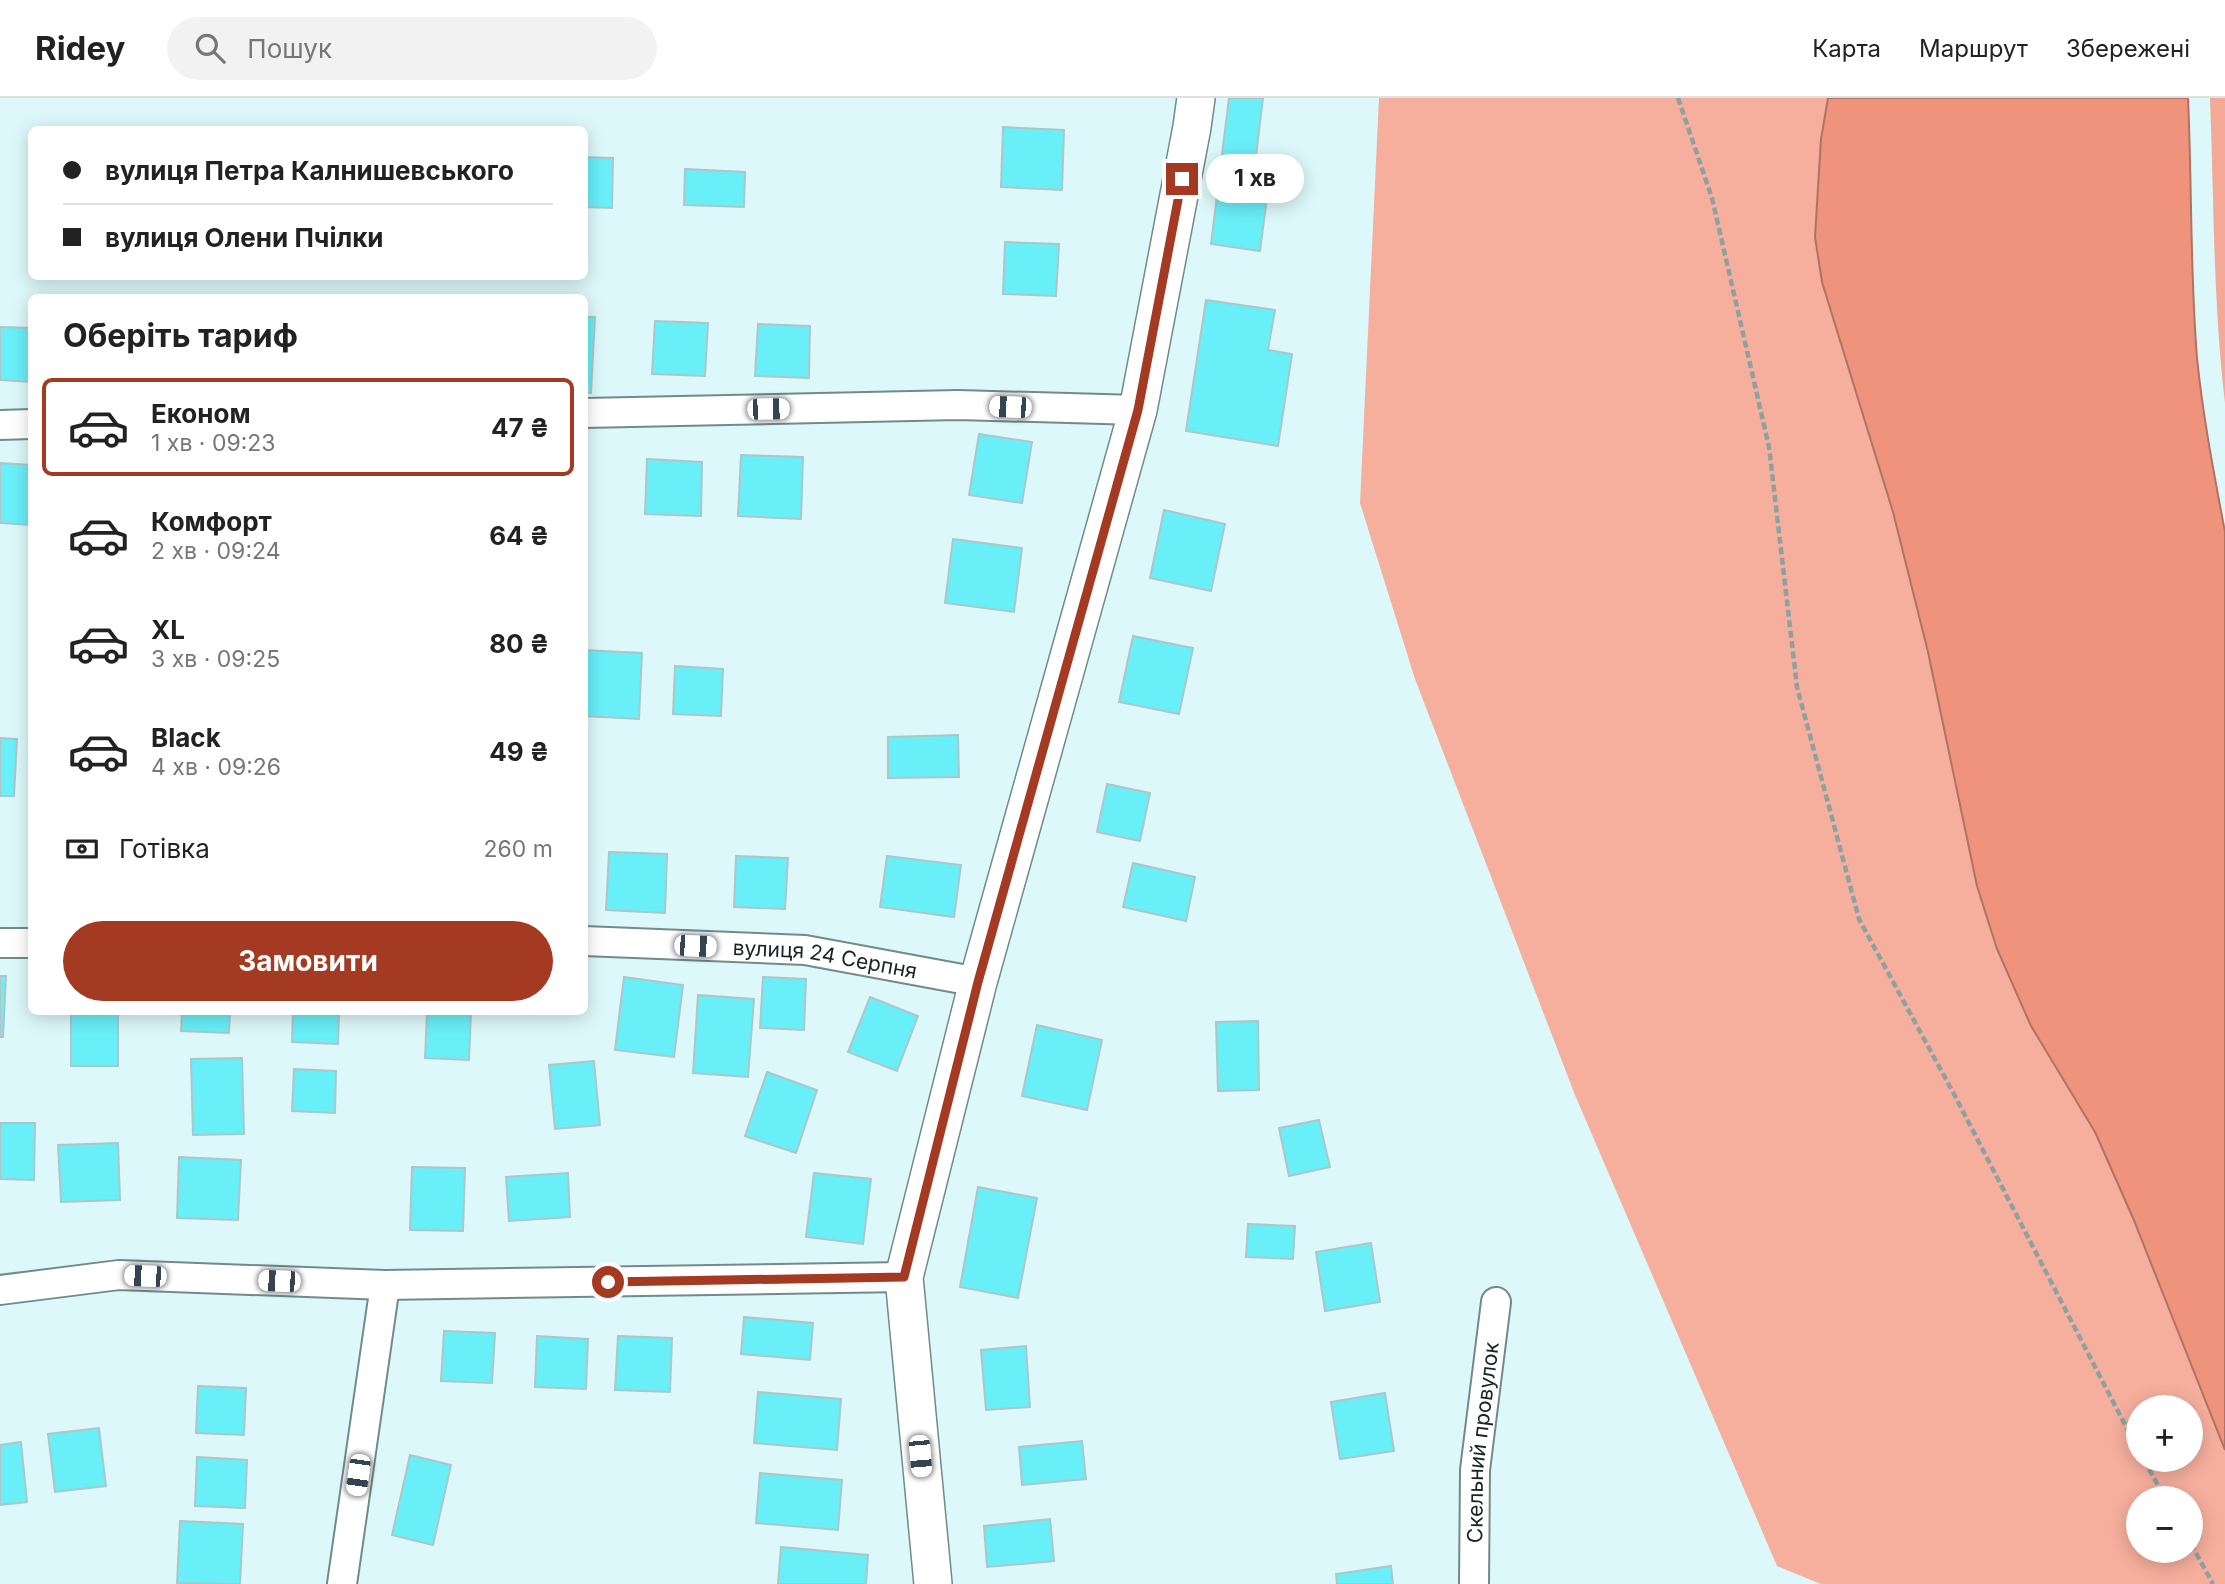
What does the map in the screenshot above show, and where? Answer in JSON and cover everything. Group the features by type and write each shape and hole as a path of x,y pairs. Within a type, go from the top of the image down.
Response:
{"street":[{"path":"933,1584 904,1277 978,982 1138,410 1196,98"},
{"path":"588,413 958,405 1138,410"},
{"path":"0,425 28,424"},
{"name":"вулиця 24 Серпня","path":"588,941 805,950 978,982"},
{"path":"0,943 28,943"},
{"path":"0,1290 119,1275 385,1285 904,1277"},
{"path":"342,1584 385,1285"},
{"name":"Скельний провулок","path":"1474,1584 1475,1470 1496,1302"}],"path":[{"path":"1678,98 1712,198 1769,447 1797,687 1859,919 1955,1096 2126,1427"},
{"path":"2201,1563 2213,1584"}],"shaded area":[{"path":"1379,98 1828,98 1821,139 1815,237 1822,282 1893,512 1928,652 1977,886 1997,949 2031,1026 2095,1133 2133,1218 2225,1450 2225,1584 1821,1584 1777,1566 1575,1095 1415,679 1360,503"},
{"path":"1828,98 2188,98 2197,358 2225,532 2225,1450 2133,1218 2095,1132 2031,1026 1997,949 1977,886 1928,652 1893,512 1822,282 1815,237 1821,139"},
{"path":"2210,98 2225,98 2225,403 2216,289"}],"building":[{"path":"1229,98 1263,98 1255,164 1271,167 1260,251 1211,244"},
{"path":"1003,127 1064,130 1062,190 1001,187"},
{"path":"588,157 613,158 612,208 588,207"},
{"path":"685,169 745,172 744,207 684,205"},
{"path":"1005,242 1059,244 1056,296 1003,294"},
{"path":"1206,300 1275,310 1268,350 1292,354 1278,446 1186,431"},
{"path":"588,317 595,317 591,393 588,393"},
{"path":"655,321 708,323 705,376 652,374"},
{"path":"758,324 810,326 809,378 755,376"},
{"path":"0,327 28,328 28,382 0,380"},
{"path":"979,434 1032,442 1022,503 969,495"},
{"path":"741,455 803,457 801,519 738,516"},
{"path":"647,459 702,462 701,516 645,514"},
{"path":"0,463 28,465 28,525 0,523"},
{"path":"1164,510 1225,524 1211,591 1150,578"},
{"path":"953,539 1022,548 1014,612 945,603"},
{"path":"1133,636 1193,648 1179,714 1119,702"},
{"path":"588,650 642,653 639,719 588,716"},
{"path":"675,666 723,669 721,716 673,714"},
{"path":"958,735 959,777 888,778 888,737"},
{"path":"0,738 17,739 14,796 0,796"},
{"path":"1107,784 1150,793 1140,841 1097,832"},
{"path":"609,852 667,854 665,913 606,910"},
{"path":"736,856 788,858 785,909 734,907"},
{"path":"887,856 961,865 954,917 880,907"},
{"path":"1133,863 1195,877 1186,921 1123,907"},
{"path":"0,976 6,976 3,1037 0,1037"},
{"path":"624,977 683,985 674,1057 615,1050"},
{"path":"763,977 806,979 804,1030 760,1028"},
{"path":"698,995 754,999 748,1077 693,1073"},
{"path":"870,997 918,1016 897,1071 848,1052"},
{"path":"71,1015 118,1015 118,1066 71,1066"},
{"path":"182,1015 230,1015 229,1033 181,1031"},
{"path":"293,1015 339,1015 338,1044 292,1042"},
{"path":"427,1015 471,1015 469,1060 425,1058"},
{"path":"1258,1021 1259,1090 1218,1091 1216,1022"},
{"path":"1037,1025 1102,1040 1087,1110 1022,1096"},
{"path":"242,1058 244,1134 193,1135 191,1059"},
{"path":"594,1061 600,1125 555,1129 549,1065"},
{"path":"294,1069 336,1071 335,1113 292,1111"},
{"path":"767,1072 817,1090 796,1153 745,1136"},
{"path":"1319,1120 1330,1167 1289,1176 1279,1128"},
{"path":"0,1123 35,1123 34,1180 0,1179"},
{"path":"118,1143 120,1200 61,1202 58,1145"},
{"path":"179,1157 241,1160 238,1220 177,1218"},
{"path":"412,1167 465,1168 463,1231 410,1230"},
{"path":"568,1173 570,1217 509,1221 506,1177"},
{"path":"814,1173 871,1179 863,1244 806,1237"},
{"path":"978,1187 1037,1198 1018,1298 960,1287"},
{"path":"1248,1224 1295,1226 1293,1259 1246,1257"},
{"path":"1371,1243 1380,1302 1325,1311 1316,1252"},
{"path":"744,1317 813,1323 810,1360 741,1354"},
{"path":"444,1331 495,1333 492,1383 441,1381"},
{"path":"537,1336 588,1339 586,1389 535,1387"},
{"path":"618,1336 672,1338 670,1392 615,1390"},
{"path":"1026,1346 1030,1407 986,1410 981,1350"},
{"path":"198,1386 246,1388 244,1435 196,1433"},
{"path":"758,1392 841,1399 837,1450 754,1443"},
{"path":"1385,1393 1394,1451 1340,1459 1331,1402"},
{"path":"99,1428 106,1486 55,1492 48,1434"},
{"path":"1082,1441 1086,1479 1022,1485 1019,1447"},
{"path":"21,1442 27,1502 0,1505 0,1445"},
{"path":"410,1455 451,1465 433,1545 392,1535"},
{"path":"197,1457 247,1460 245,1508 195,1506"},
{"path":"760,1473 842,1480 838,1530 756,1523"},
{"path":"1050,1519 1054,1561 987,1567 984,1526"},
{"path":"180,1521 243,1524 240,1584 177,1583"},
{"path":"781,1547 868,1555 866,1584 778,1584"},
{"path":"1391,1566 1393,1584 1337,1584 1336,1574"}],"route":[{"path":"608,1282 904,1277 978,982 1138,410 1182,179"}]}
